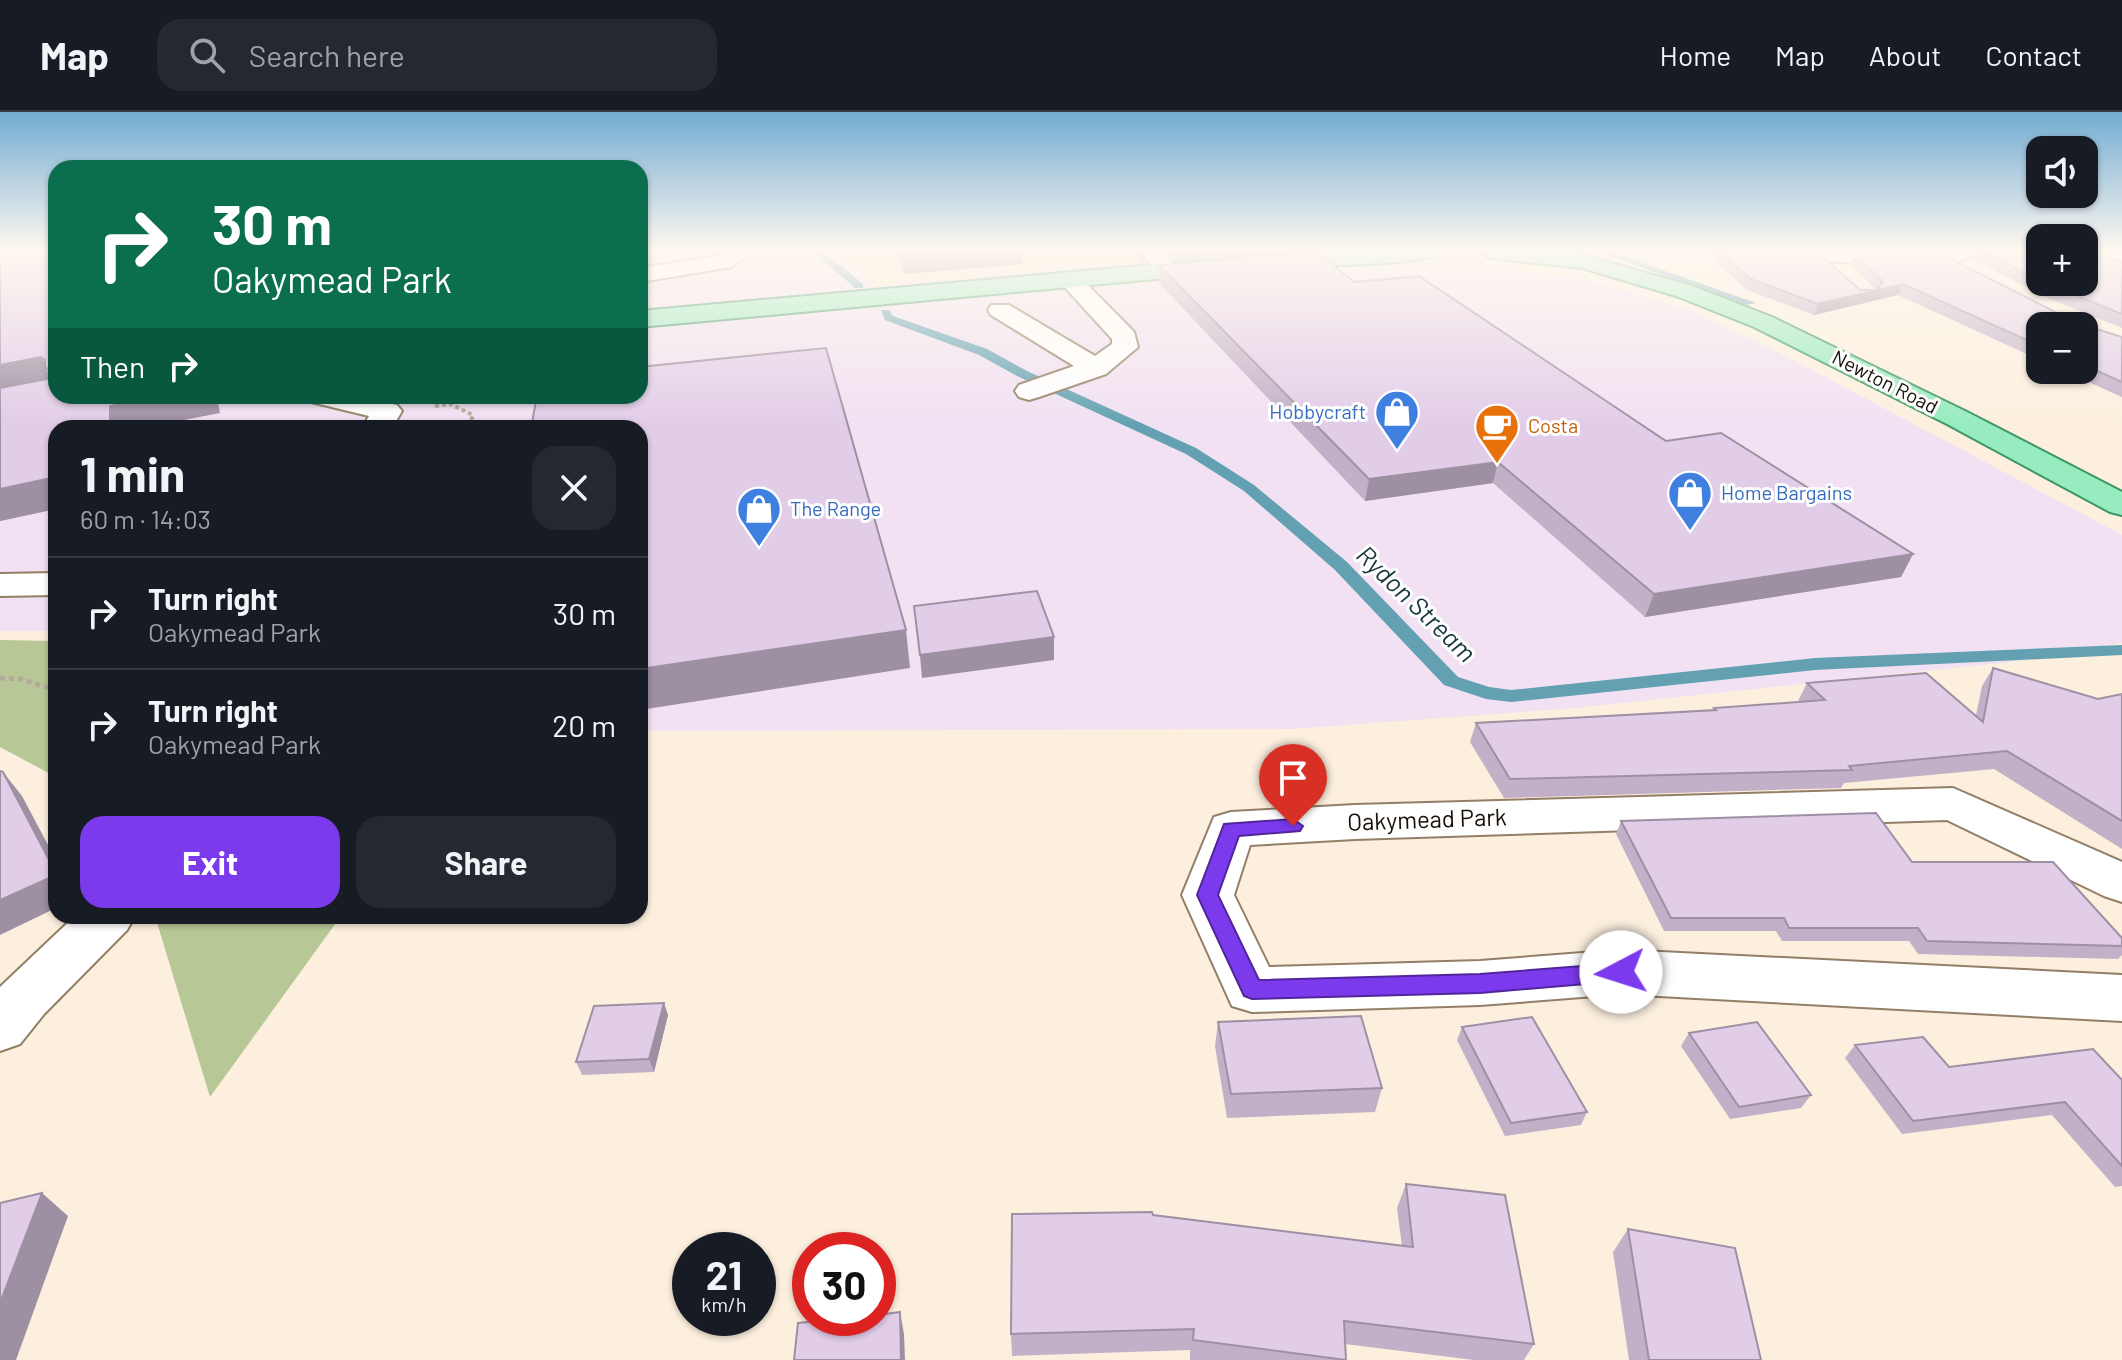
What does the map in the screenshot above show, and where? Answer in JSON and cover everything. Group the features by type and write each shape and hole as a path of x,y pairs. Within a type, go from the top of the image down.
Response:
{"main road":[{"path":"648,318 751,309"},
{"name":"Newton Road","path":"1730,309 1763,322 2122,505"}],"street":[{"path":"1029,391 1096,368 1125,347 1125,338 1098,309"},
{"path":"1000,310 1096,368"},
{"path":"356,404 387,411 382,420"},
{"path":"0,585 48,584"},
{"name":"Oakymead Park","path":"2122,883 1953,804 1231,829 1208,895 1252,990 1480,983 1621,972 2122,998"},
{"path":"0,1027 24,998 101,924"}],"path":[{"path":"0,678 20,679 48,688"}],"shaded area":[{"path":"0,309 48,309 48,404 648,404 648,309 1686,309 1790,358 2122,535 2122,643 2029,660 1575,708 1292,729 648,731 648,420 48,420 48,631 0,631"}],"green space":[{"path":"0,640 48,641 48,773 0,747"},
{"path":"157,924 335,924 210,1097"}],"building":[{"path":"0,309 48,309 48,369 41,357 0,365"},
{"path":"1202,309 1469,309 1666,441 1721,433 1913,554 1654,594 1498,462 1369,479"},
{"path":"1959,309 2050,309 2055,312 2026,312 2026,340"},
{"path":"2098,330 2122,337 2122,382 2098,371"},
{"name":"The Range","path":"826,348 906,630 648,668 648,420 532,420 536,404 648,404 648,366"},
{"path":"48,379 48,404 120,404 110,406 110,420 48,420 48,479 0,489 0,388"},
{"path":"1037,591 1054,637 920,655 914,606"},
{"path":"1993,668 2098,699 2122,694 2122,821 2007,751 1849,766 1852,770 1510,779 1476,723 1716,710 1714,708 1825,700 1807,683 1926,673 1983,722"},
{"path":"0,771 48,858 48,879 0,900"},
{"path":"1876,813 1912,862 2053,862 2122,938 2122,946 1927,941 1918,928 1789,928 1784,918 1671,918 1621,821"},
{"path":"664,1003 649,1059 576,1062 594,1006"},
{"path":"1361,1016 1382,1088 1231,1094 1218,1022"},
{"path":"1532,1017 1587,1112 1511,1123 1462,1027"},
{"path":"1757,1022 1811,1095 1739,1107 1689,1033"},
{"path":"1923,1037 1949,1067 2093,1049 2122,1080 2122,1166 2065,1102 1913,1121 1855,1045"},
{"path":"1406,1184 1505,1195 1534,1344 1344,1321 1346,1360 1193,1340 1194,1329 1011,1334 1012,1214 1152,1212 1153,1215 1413,1247"},
{"path":"42,1193 0,1303 0,1203"},
{"path":"1628,1229 1735,1248 1761,1360 1649,1360"},
{"path":"900,1312 901,1360 794,1360 797,1336 896,1336 896,1313"}],"waterway":[{"name":"Rydon Stream","path":"885,312 889,318 983,352 1023,374 1191,451 1249,488 1341,566 1451,681 1486,693 1511,696 1815,664 2122,650"}],"place":[{"name":"Hobbycraft","path":"1397,451"},
{"name":"Costa","path":"1497,465"},
{"name":"Home Bargains","path":"1690,532"},
{"name":"The Range","path":"759,548"}],"route":[{"path":"1293,826 1231,829 1208,895 1252,990 1480,983 1621,972"}]}
